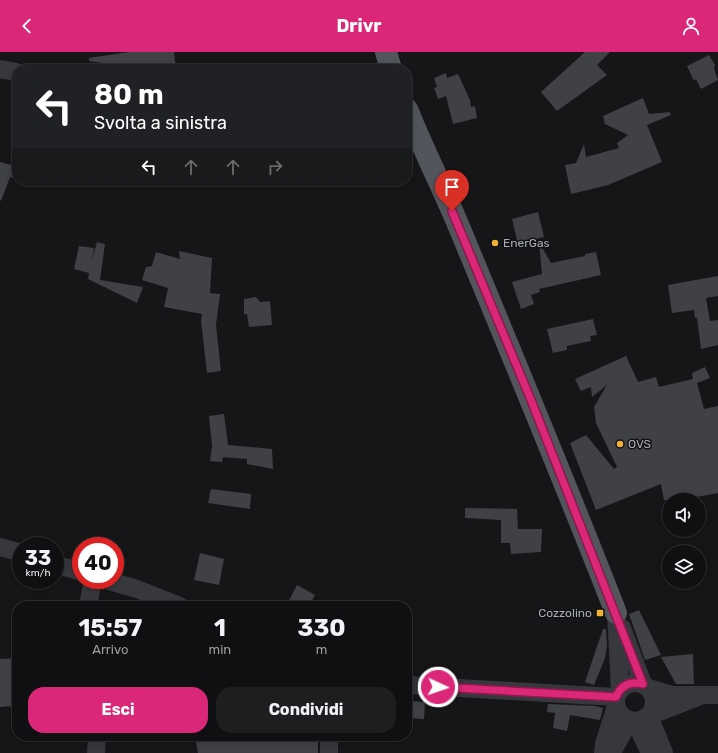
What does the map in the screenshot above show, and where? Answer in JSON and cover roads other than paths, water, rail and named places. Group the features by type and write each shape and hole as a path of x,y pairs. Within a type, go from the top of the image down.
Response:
{"main road":[{"path":"386,52 390,64"},
{"path":"412,132 452,211 528,393 616,613"}],"street":[{"path":"0,69 12,71"},
{"path":"0,547 12,550"},
{"path":"124,585 167,601"},
{"path":"89,601 91,589"},
{"path":"610,753 638,719 654,705 653,693 646,686 616,613"},
{"path":"616,613 617,697 619,712 624,717 638,719 700,696"},
{"path":"603,753 604,744 617,697 625,685 637,682 672,695 718,695"},
{"path":"412,685 617,697"},
{"path":"638,719 650,753"},
{"path":"638,719 664,753"},
{"path":"96,753 97,741"},
{"path":"329,741 329,753"}],"place":[{"name":"EnerGas","path":"495,243"},
{"name":"OVS","path":"620,444"},
{"name":"Cozzolino","path":"600,613"}]}
